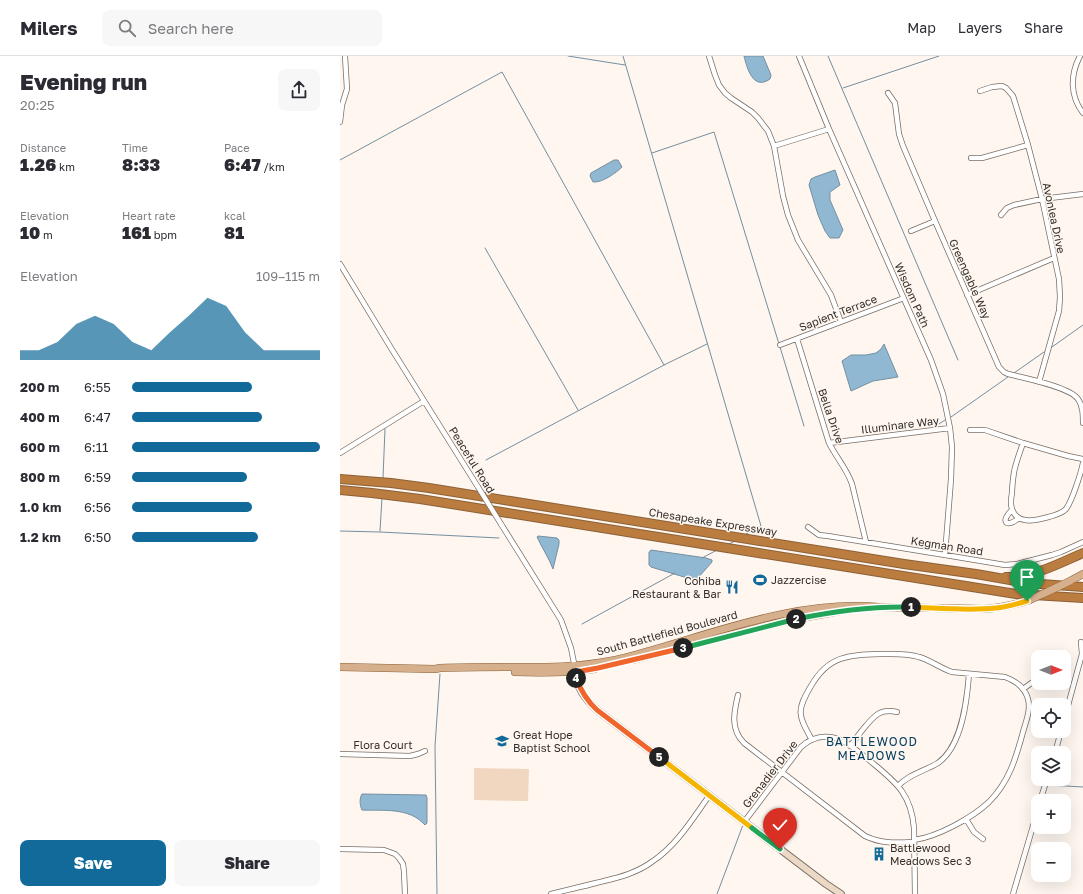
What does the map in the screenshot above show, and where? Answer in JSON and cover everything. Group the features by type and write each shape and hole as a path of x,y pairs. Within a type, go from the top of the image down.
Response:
{"highway":[{"name":"Chesapeake Expressway","path":"340,479 429,488 1027,583 1083,587"},
{"path":"340,490 420,499 1016,594 1083,598"},
{"path":"976,574 1004,577 1026,574 1043,570 1083,553"}],"main road":[{"name":"South Battlefield Boulevard","path":"340,667 532,673 575,669 612,661 755,620 789,612 828,607 865,606 985,609 1011,606 1027,601 1083,574"}],"street":[{"path":"340,122 342,105 347,90 345,56"},
{"path":"709,56 719,85 731,98 752,112 768,131 774,146 788,215 798,240 831,295 841,322"},
{"name":"Wisdom Path","path":"799,56 829,129 904,298 938,378 943,394 950,428 952,447 946,555"},
{"path":"1080,56 1075,68 1073,86 1076,102 1083,113"},
{"name":"Avonlea Drive","path":"980,91 997,86 1006,88 1013,96 1042,199 1054,258 1060,289 1059,311 1039,382"},
{"name":"Greengable Way","path":"888,93 895,103 899,134 903,146 1001,370 1008,374 1039,382 1068,392 1076,397 1081,404 1083,423"},
{"path":"774,146 829,129"},
{"path":"971,158 982,158 1028,145"},
{"path":"1002,215 1007,208 1014,205 1042,199 1083,194"},
{"path":"911,231 935,221"},
{"path":"967,295 1054,258"},
{"name":"Peaceful Road","path":"340,264 561,620 572,648 575,669"},
{"name":"Sapient Terrace","path":"780,345 904,298"},
{"name":"Bella Drive","path":"796,339 834,454 849,476 866,542"},
{"path":"340,453 424,401"},
{"name":"Illuminare Way","path":"830,443 950,428"},
{"path":"970,430 984,430 1083,459"},
{"path":"1022,442 1014,472 1011,503 1012,510 1018,518 1032,520 1060,514 1064,511 1069,504 1083,463"},
{"path":"1012,510 1006,516 1006,522 1012,523 1018,518"},
{"name":"Kegman Road","path":"808,527 819,534 1005,565 1017,564 1061,552 1083,542"},
{"path":"1070,698 1082,654 1081,642"},
{"path":"738,695 734,720 735,729 744,743 865,836 886,843 914,841 931,836 966,819 989,801 999,790 1010,772 1015,760 1029,711 1028,701 1023,689 1018,683 1005,677 952,672 944,670 921,657 907,654 859,655 843,658 829,665 819,674 804,699 801,717 812,740"},
{"path":"575,669 576,678 581,691 590,704 597,710 709,796 841,894"},
{"path":"898,786 908,777 938,762 953,747 963,714 969,674"},
{"path":"1023,689 1031,683"},
{"path":"850,746 874,716 885,711 897,712"},
{"name":"Grenadier Drive","path":"744,822 801,748 812,740 823,736 834,737 850,746 892,780 905,796 912,811 914,828 915,894"},
{"name":"Flora Court","path":"340,754 410,756 425,751"},
{"path":"551,894 623,876 646,866 668,849 709,796"},
{"path":"966,819 974,832 983,839"},
{"path":"1013,894 1031,833"},
{"path":"340,849 384,850 395,854 403,864 405,894"}],"shaded area":[{"path":"474,768 529,769 528,801 474,800"}],"water":[{"path":"744,56 763,56 771,75 770,79 764,82 755,80 749,72"},
{"path":"614,160 618,160 622,167 613,175 597,182 593,182 590,176 591,173"},
{"path":"835,170 840,185 830,192 830,200 843,230 839,238 830,238 818,215 809,185 811,179"},
{"path":"884,344 898,377 873,381 851,391 842,361 851,355 876,353"},
{"path":"537,537 557,538 559,540 553,569"},
{"path":"651,550 706,558 712,560 712,562 697,579 694,580 651,567 649,565 649,552"},
{"path":"362,794 426,795 427,823 425,825 412,815 396,811 362,810 360,798"}],"waterway":[{"path":"568,56 625,65"},
{"path":"623,56 761,526 746,534"},
{"path":"828,56 958,360"},
{"path":"843,88 939,56"},
{"path":"340,160 502,72 664,365"},
{"path":"652,153 714,132 779,344"},
{"path":"485,248 578,410"},
{"path":"1052,347 1083,325"},
{"path":"486,460 664,365 707,344"},
{"path":"780,347 804,426"},
{"path":"1014,373 1044,352"},
{"path":"951,417 1008,377"},
{"path":"939,424 945,420"},
{"path":"383,478 385,429"},
{"path":"380,531 382,498"},
{"path":"340,531 499,538"},
{"path":"729,544 735,541"},
{"path":"702,558 717,550"},
{"path":"582,624 675,573"},
{"path":"437,894 435,746 440,674"},
{"path":"1066,786 1083,787"},
{"path":"717,894 743,825"}],"place":[{"name":"Jazzercise","path":"760,580"},
{"name":"Cohiba Restaurant & Bar","path":"732,587"},
{"name":"Great Hope Baptist School","path":"502,741"},
{"name":"Battlewood Meadows Sec 3","path":"879,854"}],"district":[{"name":"BATTLEWOOD MEADOWS","path":"872,749"}],"route":[{"path":"780,849 590,704 581,691 576,678 576,672 612,665 790,620 840,611 879,607 964,609 997,608 1011,606 1027,601"}]}
